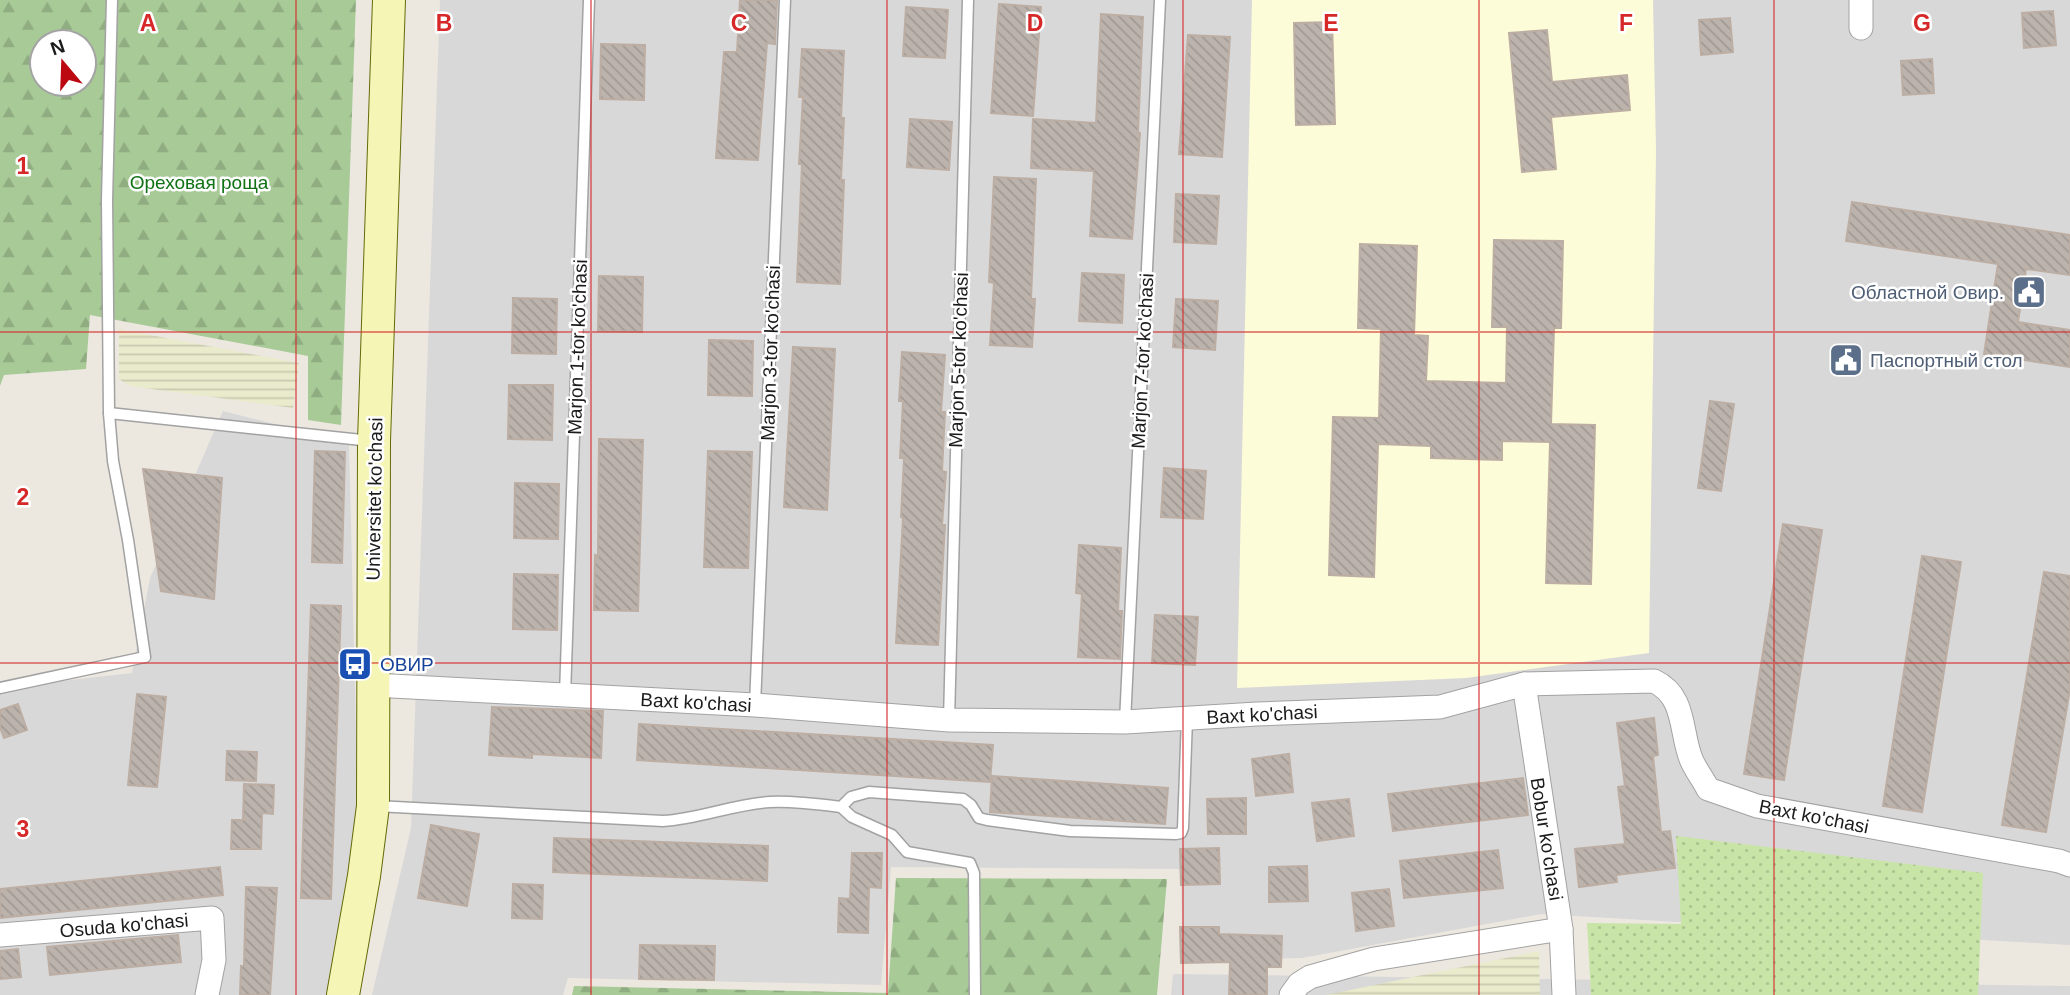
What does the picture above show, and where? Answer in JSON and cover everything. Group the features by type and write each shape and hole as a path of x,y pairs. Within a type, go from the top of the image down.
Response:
{"main road":[{"name":"Universitet ko'chasi","path":"343,995 365,876 373,806 374,441 389,0"}],"street":[{"path":"1860,0 1861,28"},
{"name":"Baxt ko'chasi","path":"373,685 755,705 948,720 1125,722 1440,707 1524,684 1654,681 1664,686 1677,703 1691,759 1708,789 1757,806 2066,858"},
{"name":"Bobur ko'chasi","path":"1524,684 1561,929 1564,995"},
{"name":"Osuda ko'chasi","path":"0,935 212,918 214,960 207,995"},
{"path":"1292,995 1299,984 1310,977 1374,959 1561,929"}],"lane":[{"path":"0,688 145,657 113,461 109,413 107,200 113,0"},
{"name":"Marjon 1-tor ko'chasi","path":"565,695 589,0"},
{"name":"Marjon 3-tor ko'chasi","path":"755,705 785,0"},
{"name":"Marjon 5-tor ko'chasi","path":"948,720 968,0"},
{"name":"Marjon 7-tor ko'chasi","path":"1125,722 1160,0"},
{"path":"109,413 374,441"},
{"path":"841,807 851,797 869,792 963,799 971,804 979,818 988,820 1070,831 1181,833 1187,718"},
{"path":"373,806 663,821 684,820 768,802 800,802 841,807 852,817 892,835 907,852 970,863 974,873 975,995"}],"shaded area":[{"path":"440,0 2070,0 2070,945 1541,914 1302,958 1183,961 1181,869 891,867 881,985 568,978 563,995 372,995 411,828"},
{"path":"1252,0 1653,0 1656,151 1649,653 1466,678 1237,688"},
{"path":"119,329 299,363 293,408 130,386 119,379"},
{"path":"223,411 349,443 359,854 328,995 0,995 0,688 132,673 150,578"},
{"path":"1539,951 1540,995 1326,995"},
{"path":"1173,974 2070,986 2070,995 1171,995"}],"green space":[{"name":"Ореховая роща","path":"0,0 356,0 341,425 308,420 308,356 90,315 86,369 4,375 0,386"},
{"path":"1676,836 1983,873 1978,995 1591,995 1587,923 1681,924"},
{"path":"896,878 1167,879 1157,995 572,995 574,986 888,993"}],"building":[{"path":"740,0 777,0 775,44 767,43 758,160 716,158 724,52 737,52"},
{"path":"999,4 1041,7 1033,116 991,113"},
{"path":"906,7 948,10 945,58 903,56"},
{"path":"2053,11 2056,45 2024,48 2022,13"},
{"path":"1101,14 1143,17 1140,133 1132,239 1090,236 1094,171 1031,168 1033,119 1096,123"},
{"path":"1730,18 1733,52 1701,55 1699,20"},
{"path":"1332,22 1335,124 1296,125 1294,23"},
{"path":"1547,30 1552,82 1627,75 1630,110 1551,117 1556,169 1522,172 1509,33"},
{"path":"1188,35 1230,37 1222,157 1179,154"},
{"path":"601,44 645,45 644,100 600,99"},
{"path":"802,49 844,51 841,180 844,180 840,284 797,282 802,164 799,164 803,97 799,97"},
{"path":"1932,59 1934,93 1903,95 1901,61"},
{"path":"910,119 952,122 949,170 907,167"},
{"path":"994,177 1036,179 1031,299 1035,299 1032,347 990,345 994,283 989,282"},
{"path":"1176,194 1219,196 1216,244 1174,242"},
{"path":"1852,202 2070,235 2070,275 2026,269 2018,322 2070,330 2070,367 1984,354 1998,264 1846,241"},
{"path":"1494,240 1563,241 1561,328 1554,328 1551,424 1595,425 1591,584 1546,583 1550,442 1502,441 1502,460 1431,458 1431,446 1378,444 1374,577 1329,575 1333,417 1379,418 1381,329 1358,328 1360,244 1417,246 1414,335 1428,336 1426,381 1506,383 1507,327 1492,327"},
{"path":"1082,273 1124,275 1122,323 1079,321"},
{"path":"599,276 643,277 642,332 598,331"},
{"path":"513,298 557,299 556,354 512,353"},
{"path":"1176,299 1218,301 1215,350 1173,347"},
{"path":"709,340 753,341 752,396 708,395"},
{"path":"793,347 835,349 827,510 784,507"},
{"path":"902,352 945,355 941,412 945,412 942,471 946,472 942,525 945,525 938,645 896,643 903,518 904,458 900,458 903,401 899,401"},
{"path":"509,385 553,385 552,440 508,439"},
{"path":"1710,401 1734,404 1721,491 1698,488"},
{"path":"599,439 643,440 638,611 594,610 595,555 598,556"},
{"path":"315,451 345,452 342,563 312,562"},
{"path":"708,451 752,452 748,568 704,567"},
{"path":"1164,468 1206,471 1203,519 1161,517"},
{"path":"143,469 222,478 214,599 161,591"},
{"path":"515,483 559,484 558,539 514,538"},
{"path":"1783,524 1822,530 1784,780 1744,774"},
{"path":"1079,545 1121,548 1118,611 1122,611 1120,659 1078,657 1082,594 1076,593"},
{"path":"1922,556 1961,562 1922,812 1883,806"},
{"path":"2044,572 2070,576 2070,689 2046,832 2002,825"},
{"path":"514,574 558,575 557,630 513,629"},
{"path":"311,605 341,606 331,899 301,898"},
{"path":"1155,615 1198,617 1195,665 1152,663"},
{"path":"137,694 166,697 157,787 128,785"},
{"path":"18,704 27,730 4,738 0,727 0,710"},
{"path":"492,707 603,711 601,758 532,754 532,758 489,755"},
{"path":"1654,718 1658,755 1653,756 1661,832 1670,831 1675,868 1616,875 1617,882 1579,887 1575,849 1625,844 1618,787 1625,786 1617,723"},
{"path":"639,724 993,745 990,782 637,760"},
{"path":"227,751 257,752 256,781 226,780"},
{"path":"1289,754 1293,792 1256,796 1252,759"},
{"path":"992,776 1168,788 1165,824 990,812"},
{"path":"1523,778 1528,815 1393,831 1388,794"},
{"path":"244,784 274,785 273,814 262,813 261,849 231,849 232,820 243,820"},
{"path":"1246,798 1246,834 1208,834 1207,799"},
{"path":"1349,799 1354,836 1317,841 1312,803"},
{"path":"431,825 479,834 467,906 418,898"},
{"path":"554,838 768,846 767,881 553,872"},
{"path":"1219,848 1220,884 1181,885 1180,849"},
{"path":"1498,850 1503,888 1404,898 1400,861"},
{"path":"852,853 882,853 881,888 869,887 868,933 838,932 839,898 850,899"},
{"path":"1307,866 1308,901 1269,902 1269,867"},
{"path":"220,867 223,895 0,918 0,889"},
{"path":"513,884 543,885 542,919 512,918"},
{"path":"246,887 277,888 270,995 240,995 241,966 244,966"},
{"path":"1389,889 1394,926 1356,931 1352,893"},
{"path":"1180,927 1219,927 1219,934 1282,936 1281,967 1267,967 1267,995 1229,995 1230,962 1181,963"},
{"path":"178,935 181,962 50,975 47,947"},
{"path":"640,945 715,946 714,980 639,979"},
{"path":"18,949 21,977 0,979 0,951"}],"place":[{"name":"Областной Овир.","path":"2029,292"},
{"name":"Паспортный стол","path":"1846,360"},
{"name":"ОВИР","path":"355,664"}]}
